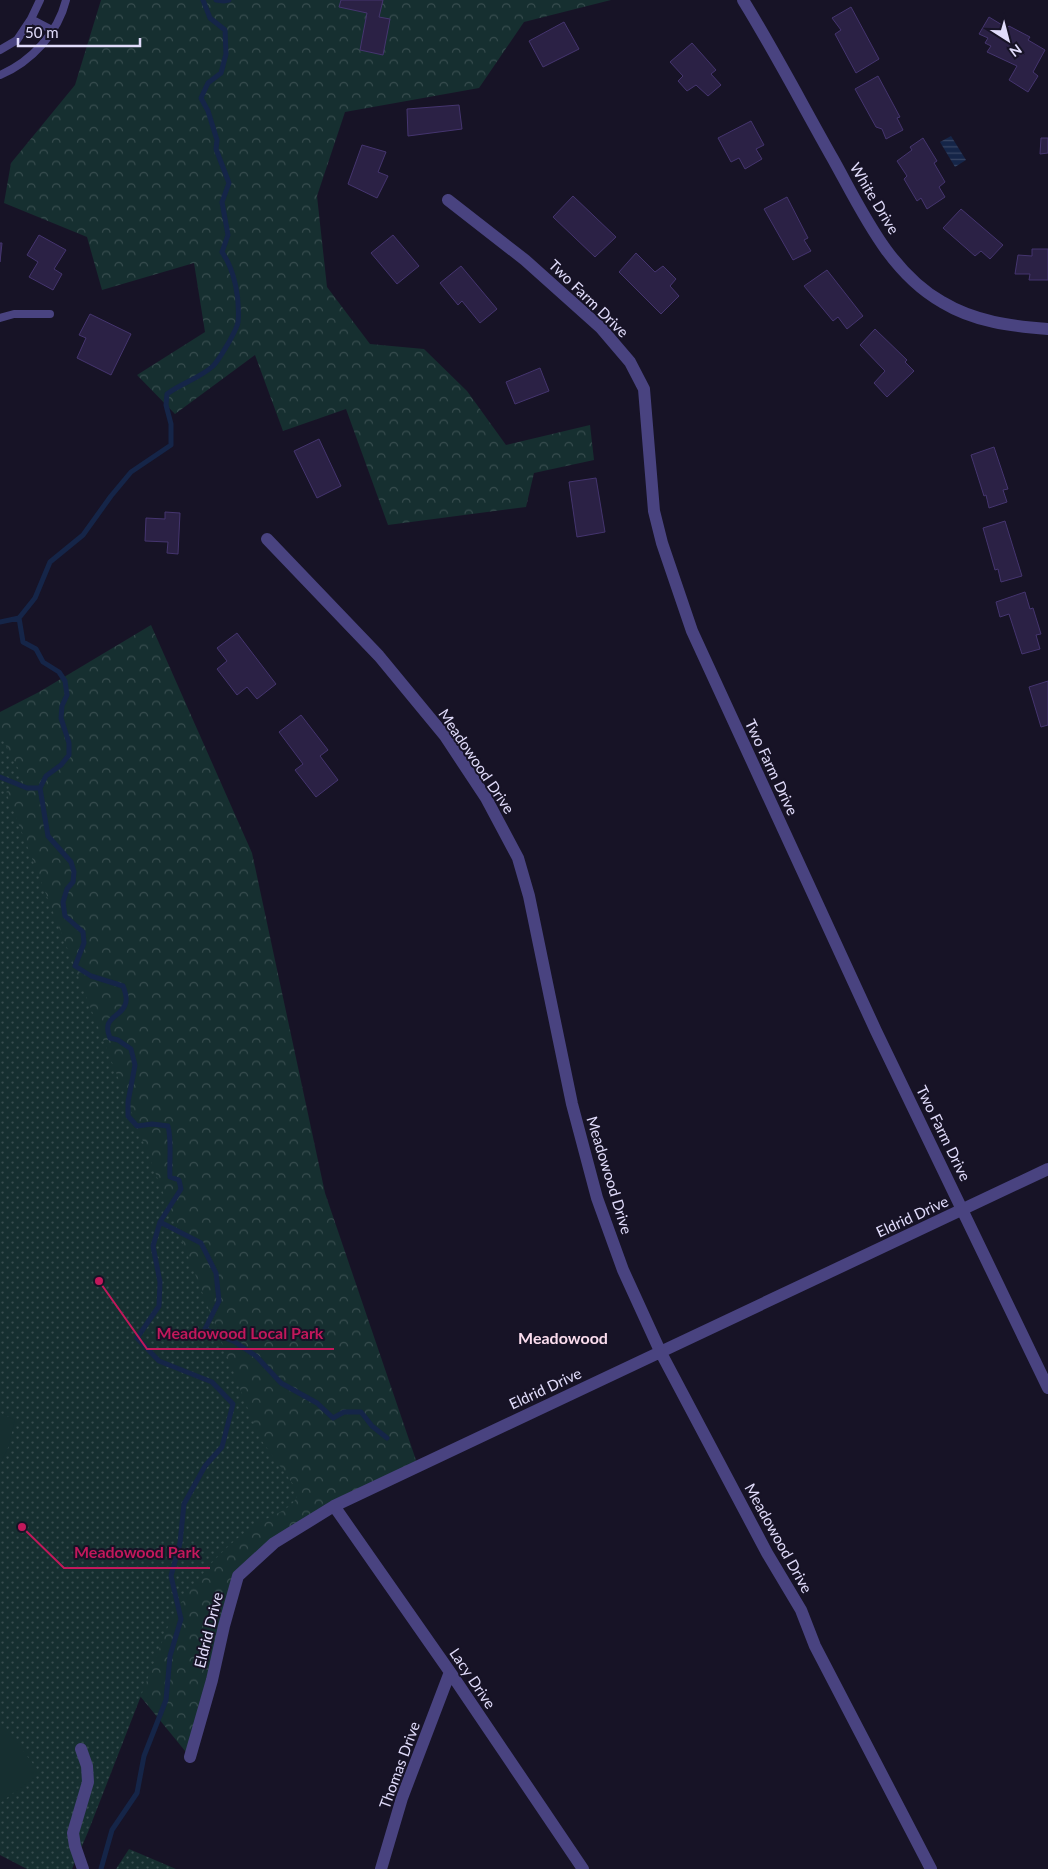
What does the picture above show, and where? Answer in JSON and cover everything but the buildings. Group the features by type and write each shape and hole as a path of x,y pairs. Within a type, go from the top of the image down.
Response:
{"street":[{"name":"White Drive","path":"743,0 870,225 905,274 942,302 972,317 1011,326 1048,329"},
{"name":"Two Farm Drive","path":"448,200 525,260 601,328 630,362 644,389 654,511 662,543 692,631 876,1031 1048,1388"},
{"name":"Meadowood Drive","path":"267,539 379,656 445,736 486,798 518,858 529,896 572,1104 597,1198 623,1270 660,1351 762,1544 800,1610 823,1662 931,1869"},
{"name":"Eldrid Drive","path":"190,1757 212,1680 238,1576 274,1544 334,1506 1048,1169"},
{"name":"Lacy Drive","path":"334,1506 450,1672 583,1869"},
{"name":"Thomas Drive","path":"381,1869 402,1798 450,1672"},
{"path":"80,1749 87,1766 88,1782 73,1834 83,1869"}],"lane":[{"path":"0,50 17,40 32,19 40,0"},
{"path":"0,75 11,71 30,58 48,38 63,12 66,0"},
{"path":"32,19 52,30"},
{"path":"0,318 14,314 50,314"}],"green space":[{"path":"101,0 611,0 524,22 479,88 345,112 317,196 327,287 370,344 424,349 467,391 506,445 590,425 594,460 534,473 526,507 388,525 346,409 283,431 255,355 175,414 137,375 205,332 194,263 102,290 87,237 4,203 11,163 75,85"},
{"path":"151,625 252,853 325,1193 418,1466 334,1506 238,1576 190,1757 104,1652 0,1369 0,712 39,692"},
{"path":"0,735 24,779 6,792 259,1437 293,1484 297,1495 295,1500 286,1509 255,1525 228,1546 205,1571 184,1599 167,1629 72,1869 27,1869 0,1855"},
{"path":"0,1413 15,1420 8,1448 0,1464"},
{"path":"4,1726 40,1773 0,1803 0,1729"},
{"path":"129,1849 176,1869 116,1869"}],"water":[{"path":"951,136 966,160 955,167 940,142"}],"waterway":[{"path":"101,1869 112,1830 137,1793 144,1756 166,1700 170,1656 181,1619 171,1576 180,1543 184,1504 205,1466 222,1447 233,1404 212,1382 159,1361 137,1338 159,1306 160,1282 153,1246 160,1222 181,1189 179,1180 170,1177 168,1126 152,1124 137,1126 128,1116 128,1102 135,1065 131,1049 118,1040 110,1038 108,1031 109,1022 123,1009 126,1003 123,986 91,976 75,966 84,943 83,932 65,916 63,902 67,889 73,882 74,872 71,862 48,836 40,788 46,776 61,765 69,755 69,743 61,718 62,706 67,695 65,681 59,672 43,662 36,649 23,642 19,618 35,598 50,562 83,535 131,472 171,445 171,424 166,405 167,394 213,366 237,326 238,304 236,286 227,260 222,252 228,235 222,202 229,183 216,149 217,140 208,111 201,98 208,83 221,73 226,54 225,30 210,18 203,0"},
{"path":"216,0 229,0"},
{"path":"0,622 19,618"},
{"path":"0,777 27,788 40,788"},
{"path":"160,1222 201,1243 216,1273 219,1301 205,1329 235,1342 256,1356 281,1383 317,1403 333,1418 344,1412 361,1412 372,1426 387,1438"}],"place":[{"name":"Meadowood Local Park","path":"99,1281"},
{"name":"Meadowood Park","path":"22,1527"}],"district":[{"name":"Meadowood","path":"563,1337"}]}
